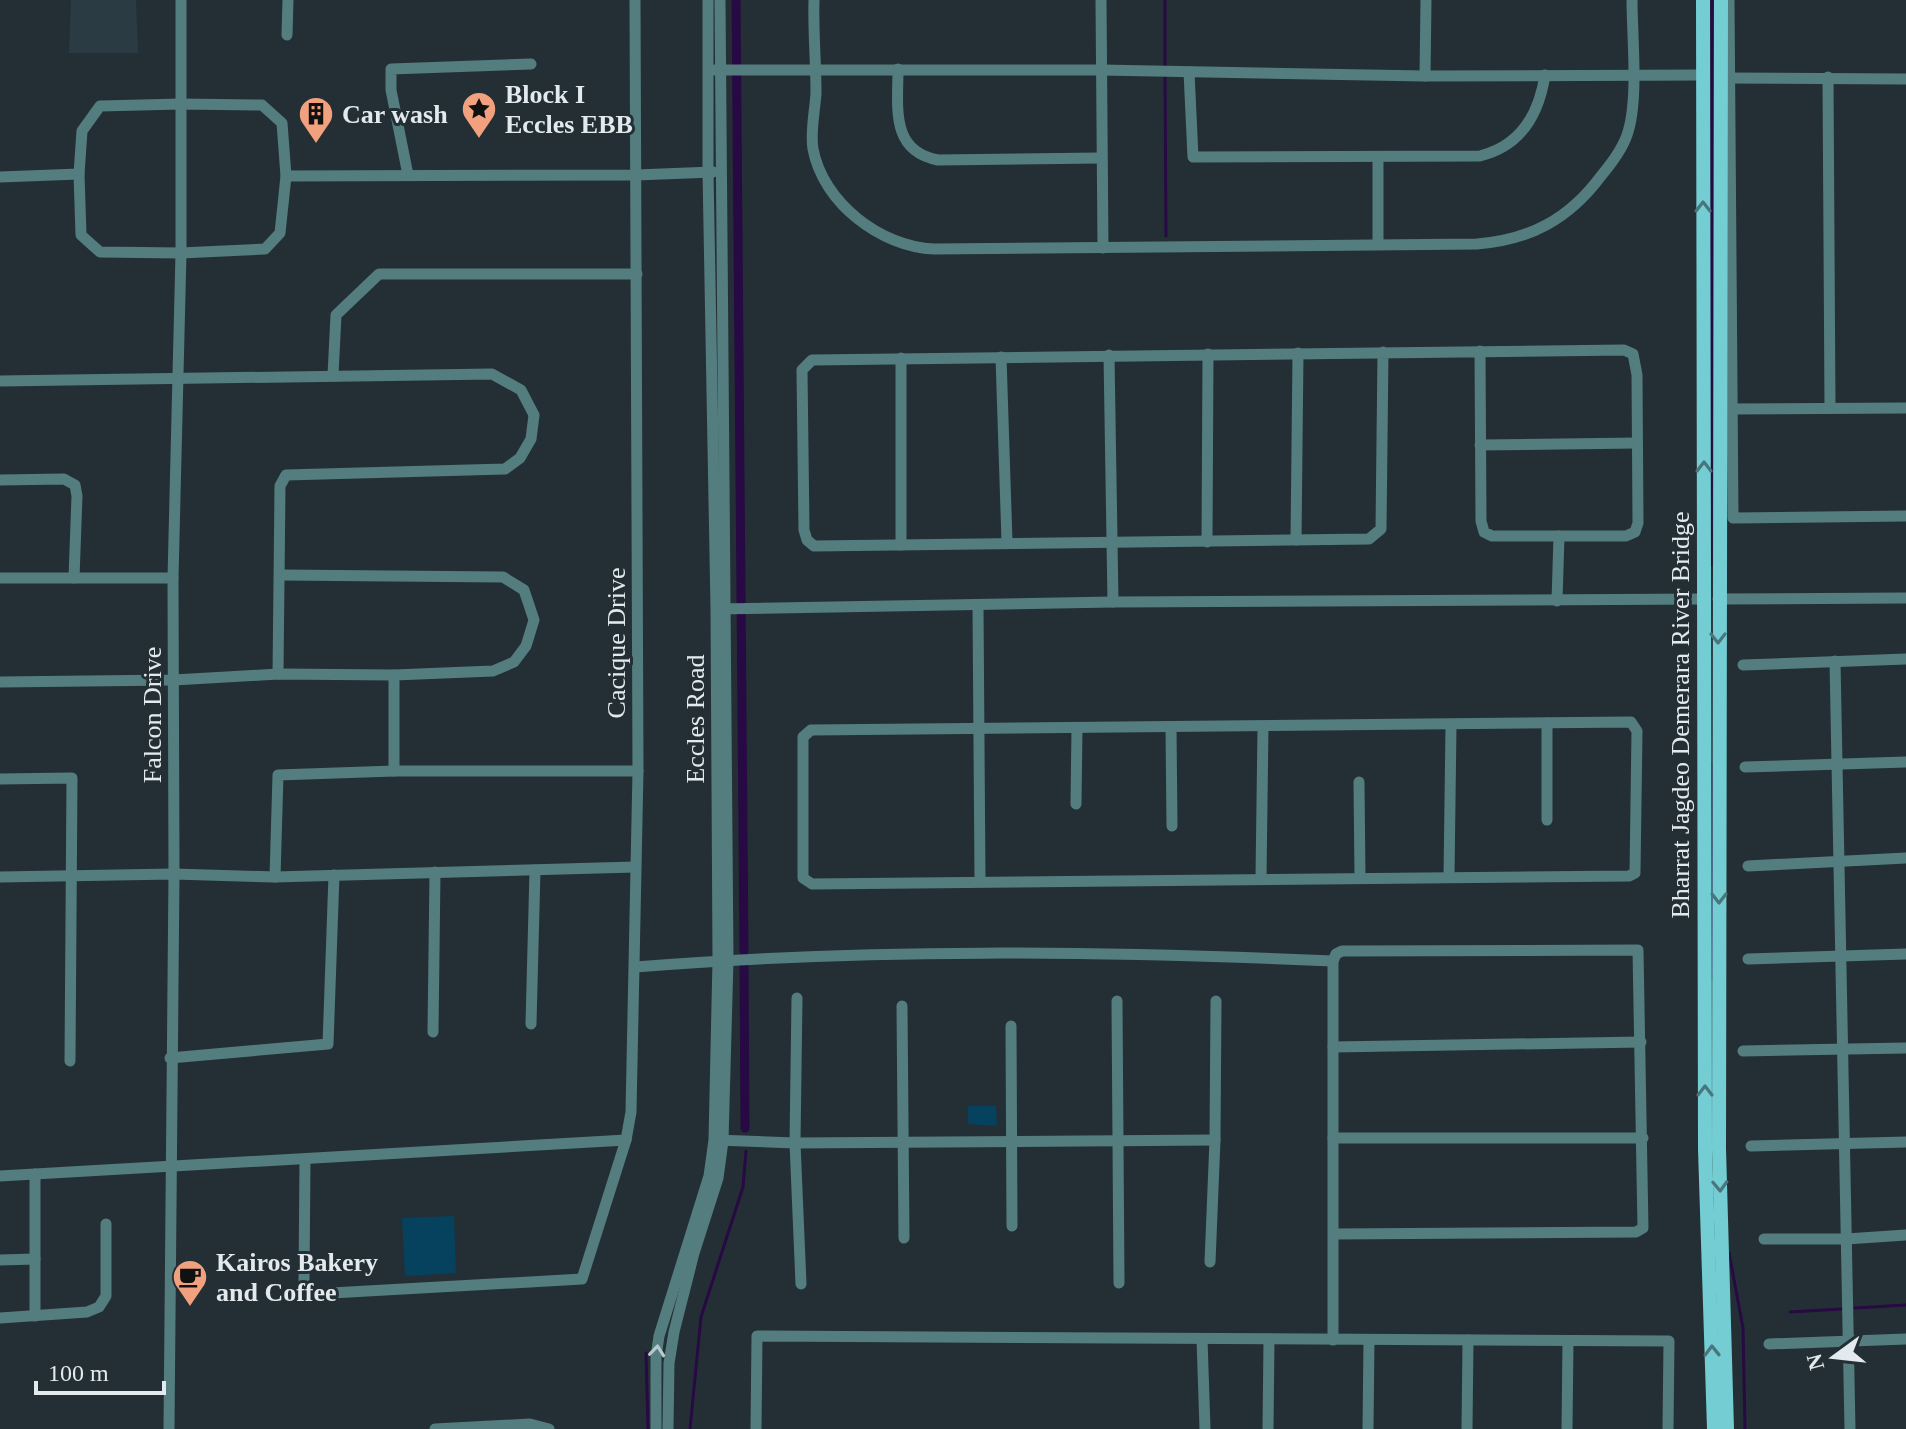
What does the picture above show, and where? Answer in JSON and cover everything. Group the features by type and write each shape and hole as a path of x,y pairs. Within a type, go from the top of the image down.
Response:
{"main road":[{"name":"Bharrat Jagdeo Demerara River Bridge","path":"1703,0 1719,599 1705,1149 1714,1429"},
{"name":"Bharrat Jagdeo Demerara River Bridge","path":"1721,0 1724,78 1719,599 1719,1149 1727,1429"}],"street":[{"name":"Falcon Drive","path":"169,1429 173,578 181,253 181,0"},
{"path":"287,35 288,0"},
{"name":"Cacique Drive","path":"305,1159 304,1281 307,1290 314,1294 582,1279 626,1140 631,1112 638,771 635,0"},
{"name":"Eccles Road","path":"708,0 715,70"},
{"name":"Eccles Road","path":"668,1429 669,1363 674,1332 694,1253 718,1178 723,960 714,172 715,70 720,0"},
{"path":"814,0 812,147 816,159 826,182 840,202 864,224 907,246 922,249 1496,243 1529,235 1575,207 1620,150 1632,113 1632,0"},
{"path":"1101,0 1103,248"},
{"path":"1425,76 1426,0"},
{"path":"1729,0 1724,78 1733,518 1906,516"},
{"path":"408,175 391,90 391,69 531,64"},
{"path":"898,69 899,127 911,147 920,154 938,160 1101,158"},
{"path":"715,70 1101,70 1425,76 1703,75"},
{"path":"1189,72 1193,157 1462,158 1494,152 1513,141 1532,119 1542,94 1545,75"},
{"path":"1828,77 1830,408"},
{"path":"1724,78 1906,79"},
{"path":"181,104 262,105 282,123 286,176 280,233 265,249 181,253 100,252 81,235 79,174 82,131 100,106 181,104"},
{"path":"1378,158 1378,244"},
{"path":"286,176 714,172"},
{"path":"0,177 79,174"},
{"path":"333,375 336,315 379,274 637,274"},
{"path":"1383,352 1381,529 1369,539 814,546 807,540 804,530 802,370 812,360 1109,355 1208,354 1383,352 1480,351 1624,350 1633,354 1637,375 1638,523 1635,532 1626,536 1492,536 1484,532 1481,521 1480,351"},
{"path":"1296,540 1298,353"},
{"path":"1207,542 1208,354"},
{"path":"1109,355 1113,602"},
{"path":"1001,357 1007,542"},
{"path":"901,358 901,545"},
{"path":"0,381 492,374 521,390 534,415 531,439 520,458 505,469 286,475 280,486 278,674"},
{"path":"1732,409 1906,408"},
{"path":"1480,445 1637,443"},
{"path":"0,480 64,479 75,485 74,578"},
{"path":"1557,601 1559,536"},
{"path":"0,682 493,671 514,662 526,646 534,620 524,590 503,577 280,575"},
{"path":"0,578 173,578"},
{"path":"720,609 1113,602 1906,598"},
{"path":"978,606 980,880"},
{"path":"1743,665 1906,659"},
{"path":"1835,661 1850,1429"},
{"path":"394,675 394,771"},
{"path":"1631,722 1637,731 1635,873 1629,876 812,884 803,878 803,737 807,732 1077,728 1631,722"},
{"path":"1547,723 1547,820"},
{"path":"1449,877 1451,725"},
{"path":"1171,727 1172,826"},
{"path":"1261,878 1263,727"},
{"path":"1076,804 1077,728"},
{"path":"1745,767 1906,762"},
{"path":"275,877 278,775 394,771 638,771"},
{"path":"0,779 72,778 70,1061"},
{"path":"1359,782 1360,877"},
{"path":"1748,866 1906,858"},
{"path":"0,877 174,874 275,877 635,867"},
{"path":"531,1024 535,870"},
{"path":"433,1032 435,872"},
{"path":"170,1058 328,1044 334,875"},
{"path":"1333,1234 1636,1232 1643,1228 1640,955 1635,949 1342,951 1336,954 1333,961 1333,1047 1333,1138 1333,1234 1333,1340"},
{"path":"635,967 723,960 989,954 1140,954 1333,961"},
{"path":"1748,959 1906,954"},
{"path":"797,998 795,1143 801,1284"},
{"path":"1117,1001 1119,1283"},
{"path":"1210,1262 1216,1001"},
{"path":"902,1006 904,1238"},
{"path":"1011,1026 1012,1226"},
{"path":"1333,1047 1641,1042"},
{"path":"1743,1051 1906,1048"},
{"path":"1333,1138 1643,1138"},
{"path":"0,1176 626,1140"},
{"path":"718,1140 795,1143 1215,1140"},
{"name":"Eccles Road","path":"656,1429 659,1336 718,1140"},
{"path":"1751,1146 1906,1142"},
{"path":"35,1174 35,1316"},
{"path":"0,1318 87,1312 99,1307 104,1302 106,1284 106,1224"},
{"path":"1764,1239 1906,1235"},
{"path":"0,1260 35,1259"},
{"path":"756,1429 757,1336 1669,1341 1668,1429"},
{"path":"1202,1339 1205,1429"},
{"path":"1268,1429 1269,1339"},
{"path":"1769,1344 1906,1339"},
{"path":"1368,1429 1369,1340"},
{"path":"1467,1429 1468,1340"},
{"path":"1567,1429 1568,1341"},
{"path":"435,1429 530,1424 549,1429"}],"shaded area":[{"path":"71,0 136,0 138,53 69,53"},
{"path":"968,1106 996,1106 997,1126 968,1124"},
{"path":"454,1216 456,1273 405,1276 402,1218"}],"waterway":[{"path":"736,0 744,951"},
{"path":"1165,0 1165,68"},
{"path":"1711,565 1712,0"},
{"path":"1165,76 1166,236"},
{"path":"1711,763 1712,979"},
{"path":"744,963 745,1128"},
{"path":"690,1429 701,1317 743,1187 746,1151"},
{"path":"1729,1253 1743,1328 1745,1429"},
{"path":"1855,1308 1906,1305"},
{"path":"1790,1312 1841,1309"},
{"path":"646,1353 648,1429"}],"place":[{"name":"Block I Eccles EBB","path":"479,140"},
{"name":"Car wash","path":"316,145"},
{"name":"Kairos Bakery and Coffee","path":"190,1308"}]}
